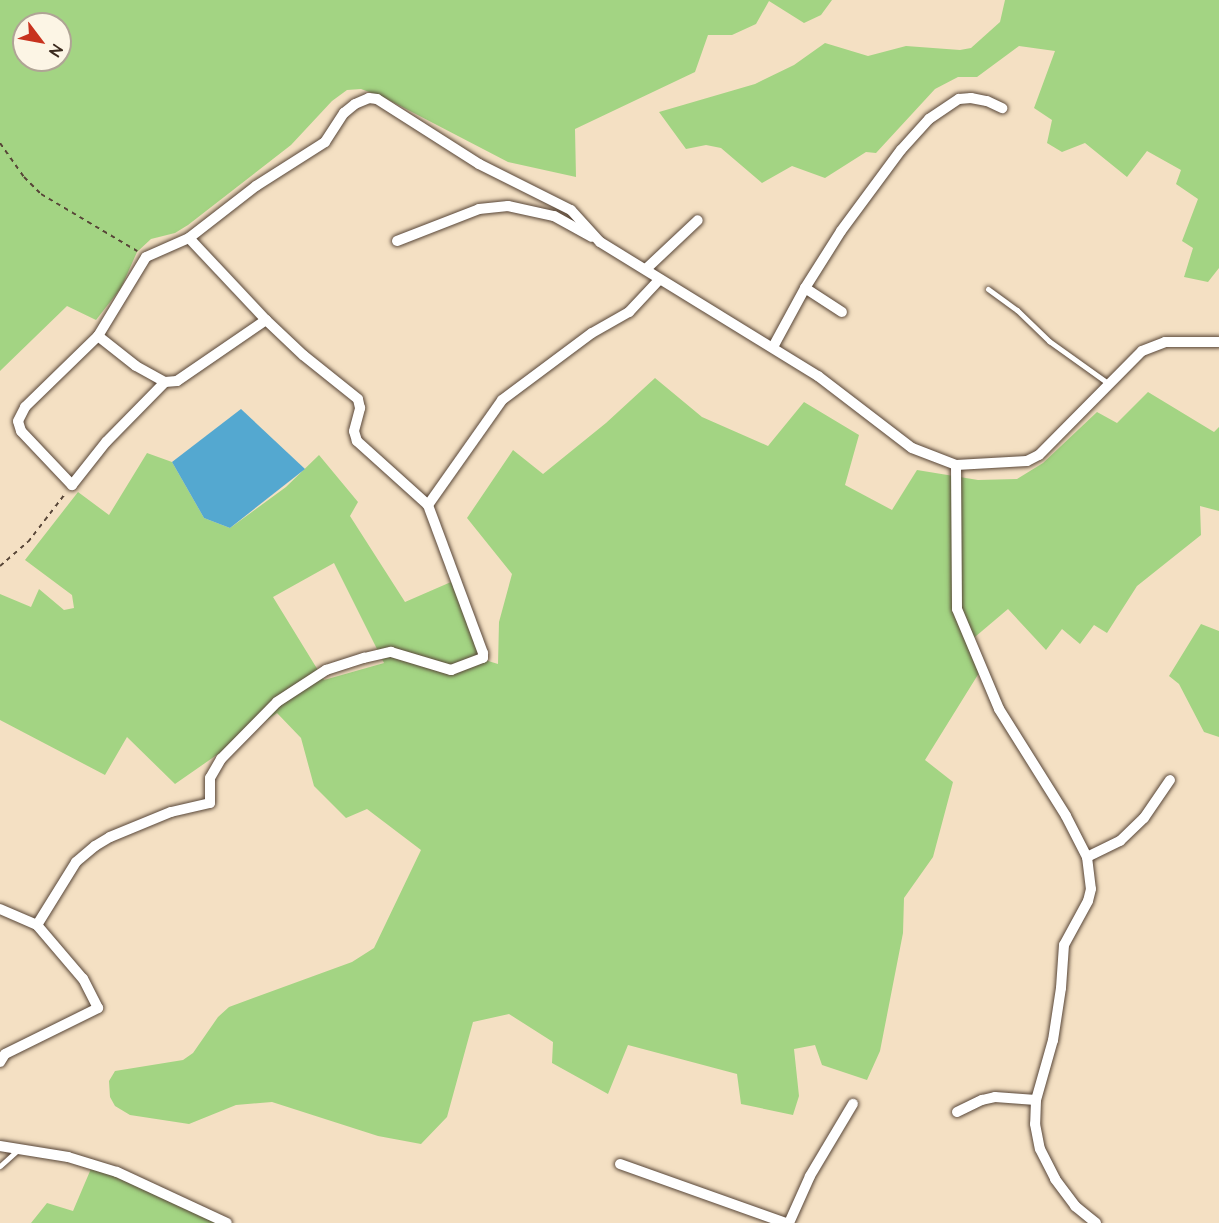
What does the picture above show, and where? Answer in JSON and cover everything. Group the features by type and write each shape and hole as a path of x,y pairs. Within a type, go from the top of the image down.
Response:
{"street":[{"path":"165,382 106,442 72,485 21,431 18,421 25,407 98,336 146,257 189,238 256,186 325,142 344,113 355,104 369,98 377,99 479,164 571,210 600,242"},
{"path":"773,348 805,288 848,222 901,150 929,119 959,99 971,98 987,101 1002,108"},
{"path":"398,241 479,209 508,206 554,216 646,269 818,376 912,448 956,465 1014,463 1039,455 1142,351 1165,342 1219,342"},
{"path":"646,269 698,220"},
{"path":"37,925 76,862 94,846 171,812 210,803 210,778 221,759 277,702 326,670 391,652 451,670 483,658 428,505 357,441 354,431 360,408 358,399 303,355 266,320 189,238"},
{"path":"428,505 502,400 592,333 629,312 660,279"},
{"path":"805,288 842,312"},
{"path":"98,336 136,366 165,382 177,381 266,320"},
{"path":"956,465 957,609 999,709 1066,816 1087,857 1091,889 1088,901 1064,945 1061,988 1053,1040 1036,1100 1035,1124 1040,1149 1055,1179 1075,1206 1096,1223"},
{"path":"1087,857 1120,840 1144,818 1170,780"},
{"path":"0,909 37,925 83,979 98,1008 5,1054 0,1062"},
{"path":"957,1112 982,1100 995,1097 1036,1100"},
{"path":"620,1164 788,1223 810,1176 854,1104"},
{"path":"0,1146 68,1157 117,1172 227,1223"}],"lane":[{"path":"988,289 1017,310 1049,341 1110,385"},
{"path":"0,1166 20,1149"}],"path":[{"path":"0,143 24,177 41,194 146,257"},
{"path":"0,566 28,542 72,485"}],"green space":[{"path":"0,0 832,0 821,15 804,23 769,1 756,24 732,35 708,35 695,72 575,129 576,177 508,162 383,97 361,89 347,90 332,101 291,145 188,225 175,233 151,239 137,252 121,288 96,320 67,306 0,371"},
{"path":"1005,0 1219,0 1219,268 1208,282 1184,277 1193,248 1182,241 1198,199 1176,184 1181,170 1147,151 1127,177 1085,143 1062,152 1047,143 1052,120 1034,108 1055,51 1019,46 977,77 958,77 935,89 876,153 866,152 825,178 792,166 762,183 721,148 706,145 686,149 659,112 755,84 794,65 825,43 868,56 906,46 960,50 971,48 1000,22"},
{"path":"655,378 702,417 768,446 804,402 859,435 845,485 892,510 917,470 978,480 1017,479 1043,463 1097,412 1117,423 1148,392 1214,432 1219,427 1219,511 1200,506 1201,535 1137,586 1107,633 1094,625 1080,644 1062,629 1046,650 1008,609 969,642 979,673 925,760 953,782 933,857 904,898 903,933 880,1051 867,1080 822,1065 815,1045 794,1049 799,1096 793,1115 741,1104 737,1074 628,1045 608,1094 552,1063 553,1042 509,1014 473,1022 447,1117 421,1144 378,1136 272,1102 236,1105 189,1124 130,1115 115,1106 110,1097 109,1081 115,1071 183,1060 193,1053 218,1017 229,1007 352,962 374,948 421,850 367,809 346,818 314,786 301,738 277,713 175,784 127,737 105,775 0,720 0,594 31,607 39,589 64,610 74,608 72,595 25,560 78,492 109,515 147,453 172,462 204,518 230,528 286,487 319,455 358,502 350,516 405,602 451,582 485,660 498,664 499,622 512,574 467,518 513,450 543,474 606,423","holes":["334,563 384,663 324,680 273,597"]},
{"path":"1201,624 1219,631 1219,737 1204,732 1179,684 1169,676"},
{"path":"93,1164 231,1223 31,1223 47,1203 73,1211"}],"water":[{"path":"241,409 305,469 230,528 204,518 172,462"}]}
